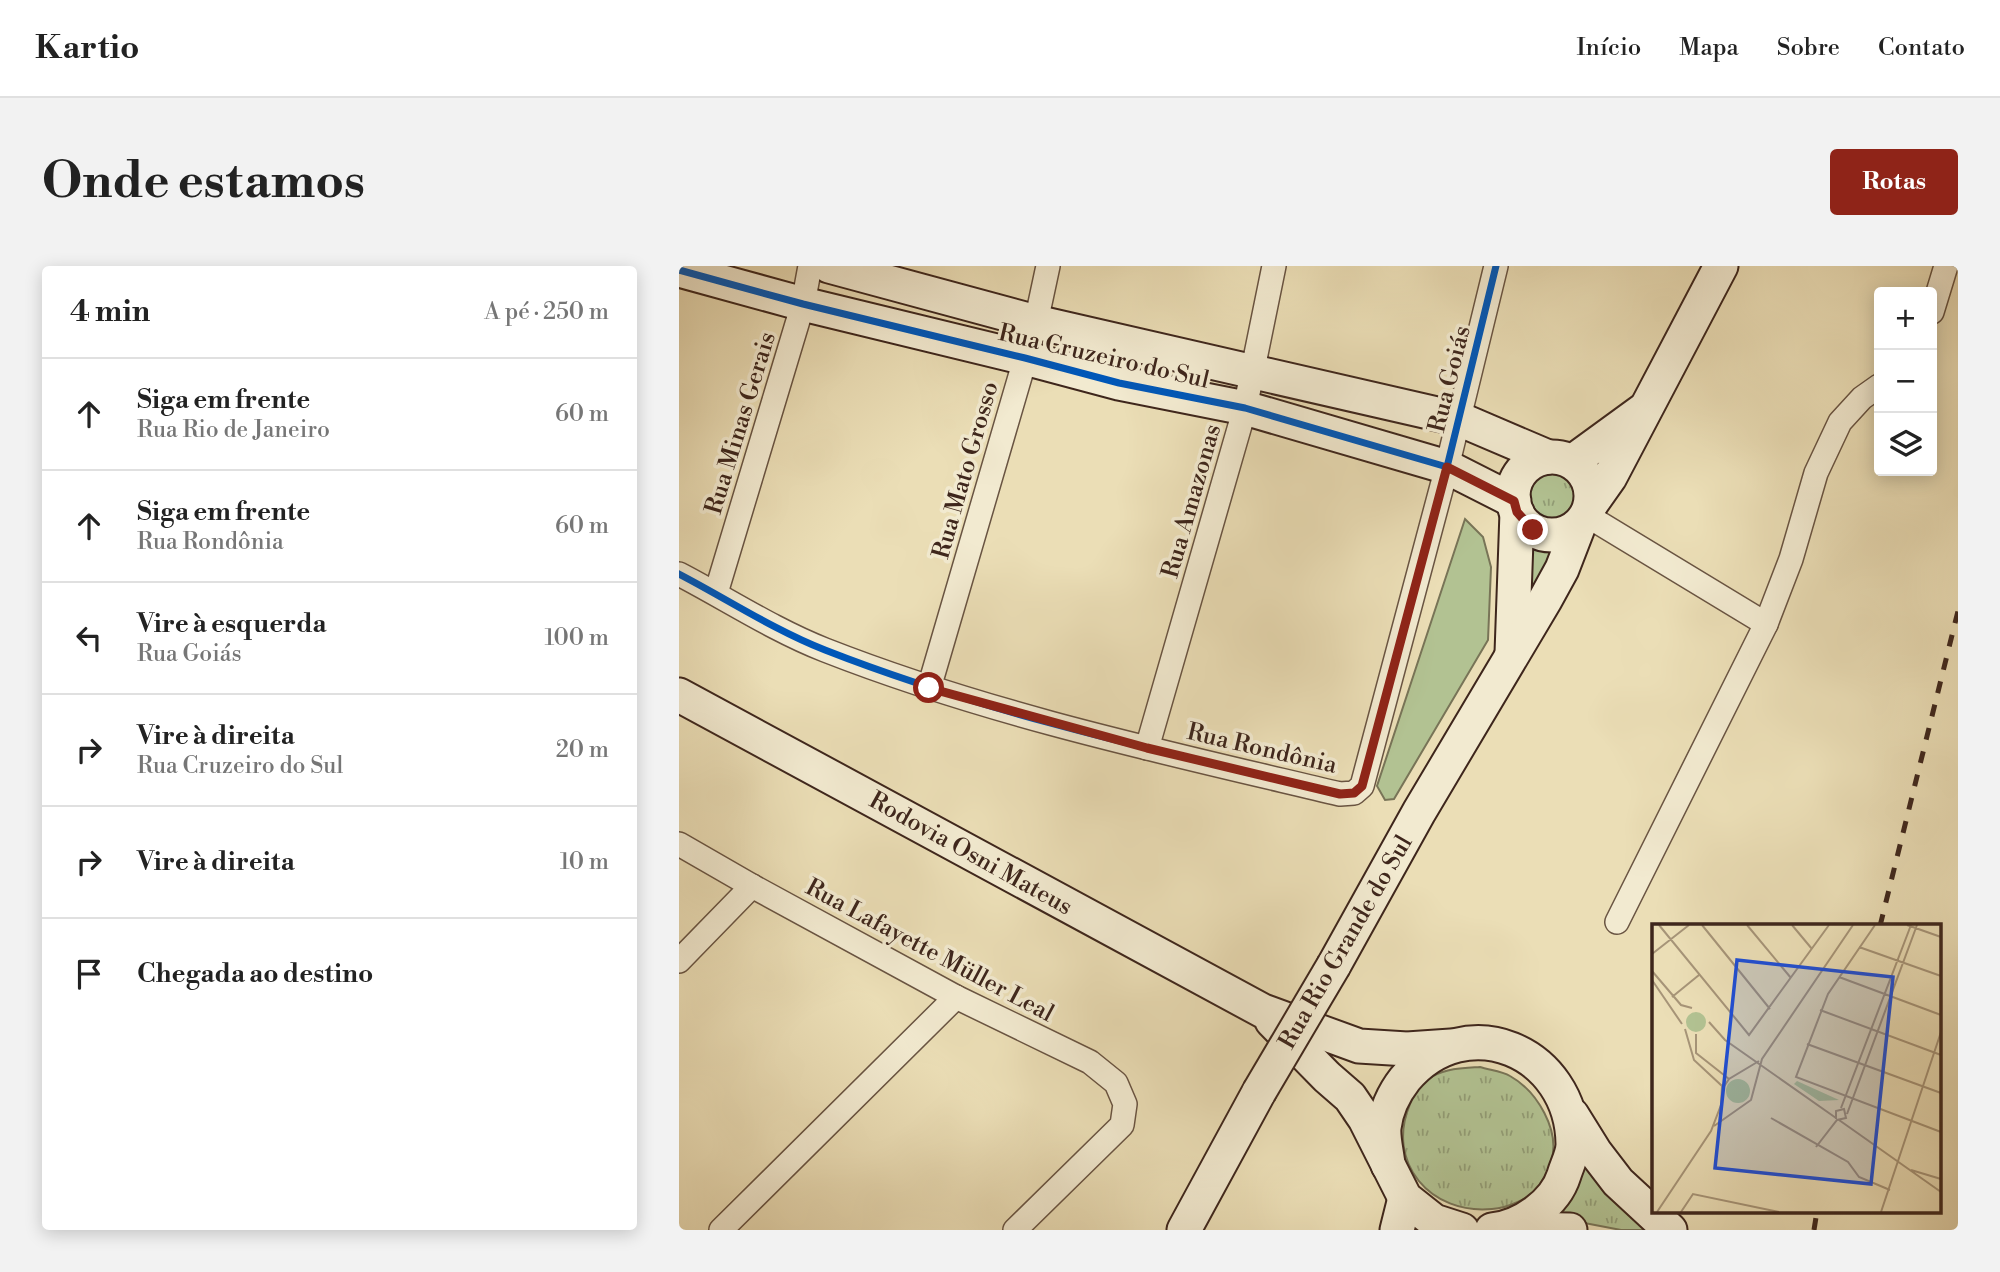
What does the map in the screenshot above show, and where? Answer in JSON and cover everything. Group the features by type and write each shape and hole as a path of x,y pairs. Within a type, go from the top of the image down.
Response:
{"street":[{"name":"Rua Minas Gerais","path":"716,593 803,304 810,266"},
{"name":"Rua Cruzeiro do Sul","path":"829,266 1036,322 1459,419 1560,459"},
{"name":"Rua Mato Grosso","path":"929,688 1036,322 1048,266"},
{"name":"Rua Amazonas","path":"1147,748 1245,408 1274,266"},
{"name":"Rua Goiás","path":"1362,786 1447,467 1496,266"},
{"name":"Rua Rio Grande do Sul","path":"1184,1230 1259,1091 1562,569 1585,514 1610,477 1649,406 1721,266"},
{"path":"1937,296 1946,266"},
{"name":"Rua Cruzeiro do Sul","path":"679,270 1119,383 1245,408 1447,467 1515,507"},
{"path":"1617,922 1766,624 1791,559 1820,463 1840,422 1862,398 1874,390"},
{"name":"Rua Rio Grande do Sul","path":"1560,459 1649,406"},
{"path":"1560,459 1581,469 1591,491 1585,514 1569,531 1557,535 1545,534 1533,530 1515,507 1514,488 1518,477 1536,460 1560,459"},
{"name":"Rua Rio Grande do Sul","path":"1511,656 1515,507"},
{"path":"1585,514 1766,624"},
{"name":"Rua Rondônia","path":"679,574 823,649 929,688 1147,748 1340,794 1354,793 1362,786"},
{"name":"Rodovia Osni Mateus","path":"679,695 1263,1011 1359,1046 1407,1049 1487,1042 1523,1053 1552,1077 1569,1110"},
{"name":"Rua Lafayette Müller Leal","path":"679,844 956,997 1090,1062 1117,1083 1125,1104 1122,1125 1015,1230"},
{"path":"679,961 752,886"},
{"path":"721,1230 956,997"},
{"name":"Rodovia Osni Mateus","path":"1263,1011 1350,1097 1365,1119 1405,1198"},
{"path":"1388,1165 1384,1128 1395,1092 1418,1063 1451,1046"},
{"path":"1499,1229 1539,1211 1562,1182 1573,1147 1569,1110"},
{"path":"1569,1110 1595,1152 1618,1182 1670,1230"},
{"path":"1397,1230 1405,1198 1434,1222 1462,1230"},
{"path":"1499,1229 1570,1230"}],"green space":[{"path":"1552,468 1573,476 1581,497 1573,518 1552,526 1531,518 1523,497 1531,476"},
{"path":"1465,519 1483,537 1491,567 1488,640 1394,799 1385,800 1377,786"},
{"path":"1524,541 1568,542 1526,602"},
{"path":"1480,1067 1507,1074 1529,1091 1544,1113 1553,1138 1551,1162 1539,1186 1518,1202 1492,1209 1470,1209 1433,1194 1419,1181 1409,1165 1404,1146 1404,1126 1410,1104 1422,1084 1444,1071"},
{"path":"1585,1158 1657,1230 1621,1230 1548,1216"}],"railway":[{"path":"1880,924 1958,611"},
{"path":"1814,1230 1817,1212"}],"cycle path":[{"path":"679,574 806,642 951,694 1145,748 1340,794 1354,793 1362,786 1447,467 1496,266"},
{"path":"679,270 1119,383 1245,408 1447,467 1514,501"}],"route":[{"path":"929,688 1147,748 1340,794 1354,793 1362,786 1447,467 1514,501 1517,512 1533,530"}]}
